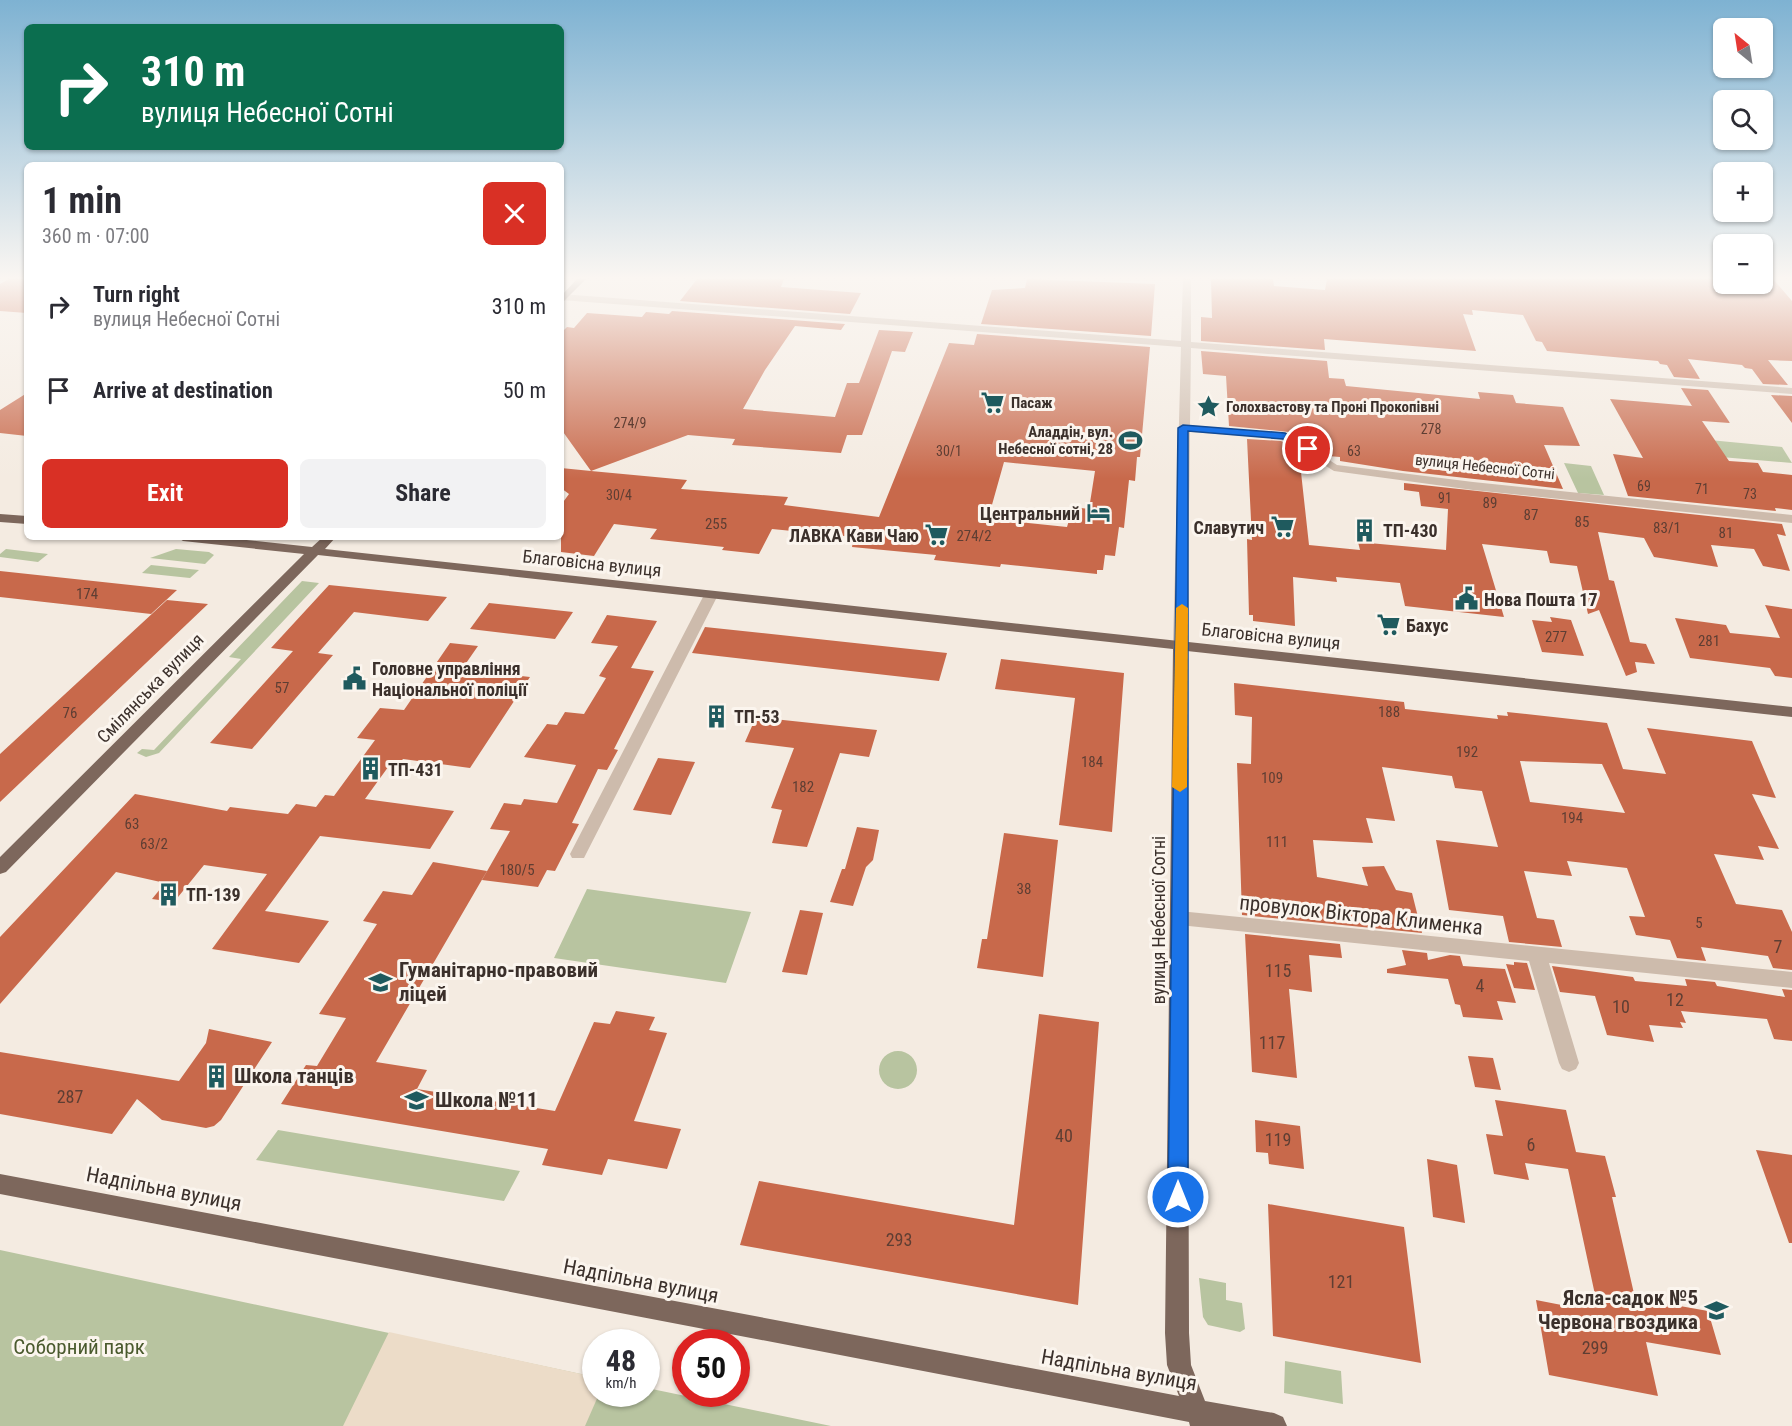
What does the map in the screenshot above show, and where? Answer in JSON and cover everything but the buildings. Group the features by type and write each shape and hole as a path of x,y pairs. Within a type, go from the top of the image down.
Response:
{"main road":[{"path":"0,518 24,520"},
{"name":"Благовісна вулиця","path":"211,540 1792,712"},
{"name":"Смілянська вулиця","path":"0,868 327,540"},
{"name":"вулиця Небесної Сотні","path":"1180,646 1177,1334 1179,1365 1199,1418"},
{"name":"Надпільна вулиця","path":"0,1184 1086,1392 1199,1418 1274,1426"}],"street":[{"name":"вулиця Небесної Сотні","path":"1180,646 1184,346"},
{"path":"1217,346 1792,390"},
{"name":"вулиця Небесної Сотні","path":"1183,428 1285,436 1334,468 1473,486 1792,519"},
{"path":"578,854 711,595"},
{"name":"провулок Віктора Клименка","path":"1179,918 1792,980"},
{"path":"1537,956 1569,1063"}],"green space":[{"path":"1699,439 1782,447 1792,463 1709,456"},
{"path":"1564,463 1591,466 1604,495 1578,493"},
{"path":"6,549 48,554 38,562 0,557"},
{"path":"176,549 209,552 214,555 205,564 150,558"},
{"path":"151,565 199,570 190,578 142,573"},
{"path":"302,581 319,583 159,753 146,757 137,753 142,749 154,750 241,659 229,657"},
{"path":"587,889 751,912 726,983 554,958"},
{"path":"898,1051 912,1056 917,1070 912,1084 898,1089 884,1084 879,1070 884,1056"},
{"path":"278,1130 520,1171 504,1201 256,1160"},
{"name":"Соборний парк","path":"0,1250 582,1374 582,1407 660,1407 660,1391 672,1393 672,1407 739,1407 831,1426 0,1426"},
{"path":"1199,1278 1226,1283 1226,1300 1242,1303 1245,1329 1240,1332 1208,1325 1203,1317"},
{"path":"1285,1361 1341,1371 1343,1404 1284,1393"}],"shaded area":[{"path":"389,1332 582,1374 582,1407 593,1407 585,1426 343,1426"}],"slow traffic":[{"path":"1180,787 1182,608"}],"place":[{"name":"Пасаж","path":"993,403"},
{"name":"Голохвастову та Проні Прокопівні","path":"1208,407"},
{"name":"Аладдін, вул. Небесної сотні, 28","path":"1131,441"},
{"name":"Центральний","path":"1098,513"},
{"name":"Славутич","path":"1282,527"},
{"name":"ТП-430","path":"1365,530"},
{"name":"ЛАВКА Кави Чаю","path":"937,535"},
{"name":"Нова Пошта 17","path":"1466,599"},
{"name":"Бахус","path":"1388,625"},
{"name":"Головне управління Національної поліції","path":"354,678"},
{"name":"ТП-53","path":"716,716"},
{"name":"ТП-431","path":"370,769"},
{"name":"ТП-139","path":"168,894"},
{"name":"Гуманітарно-правовий ліцей","path":"381,982"},
{"name":"Школа танців","path":"216,1076"},
{"name":"Школа №11","path":"417,1100"},
{"name":"Ясла-садок №5 Червона гвоздика","path":"1716,1310"}],"route":[{"path":"1178,1197 1183,428 1285,436 1308,449"}]}
